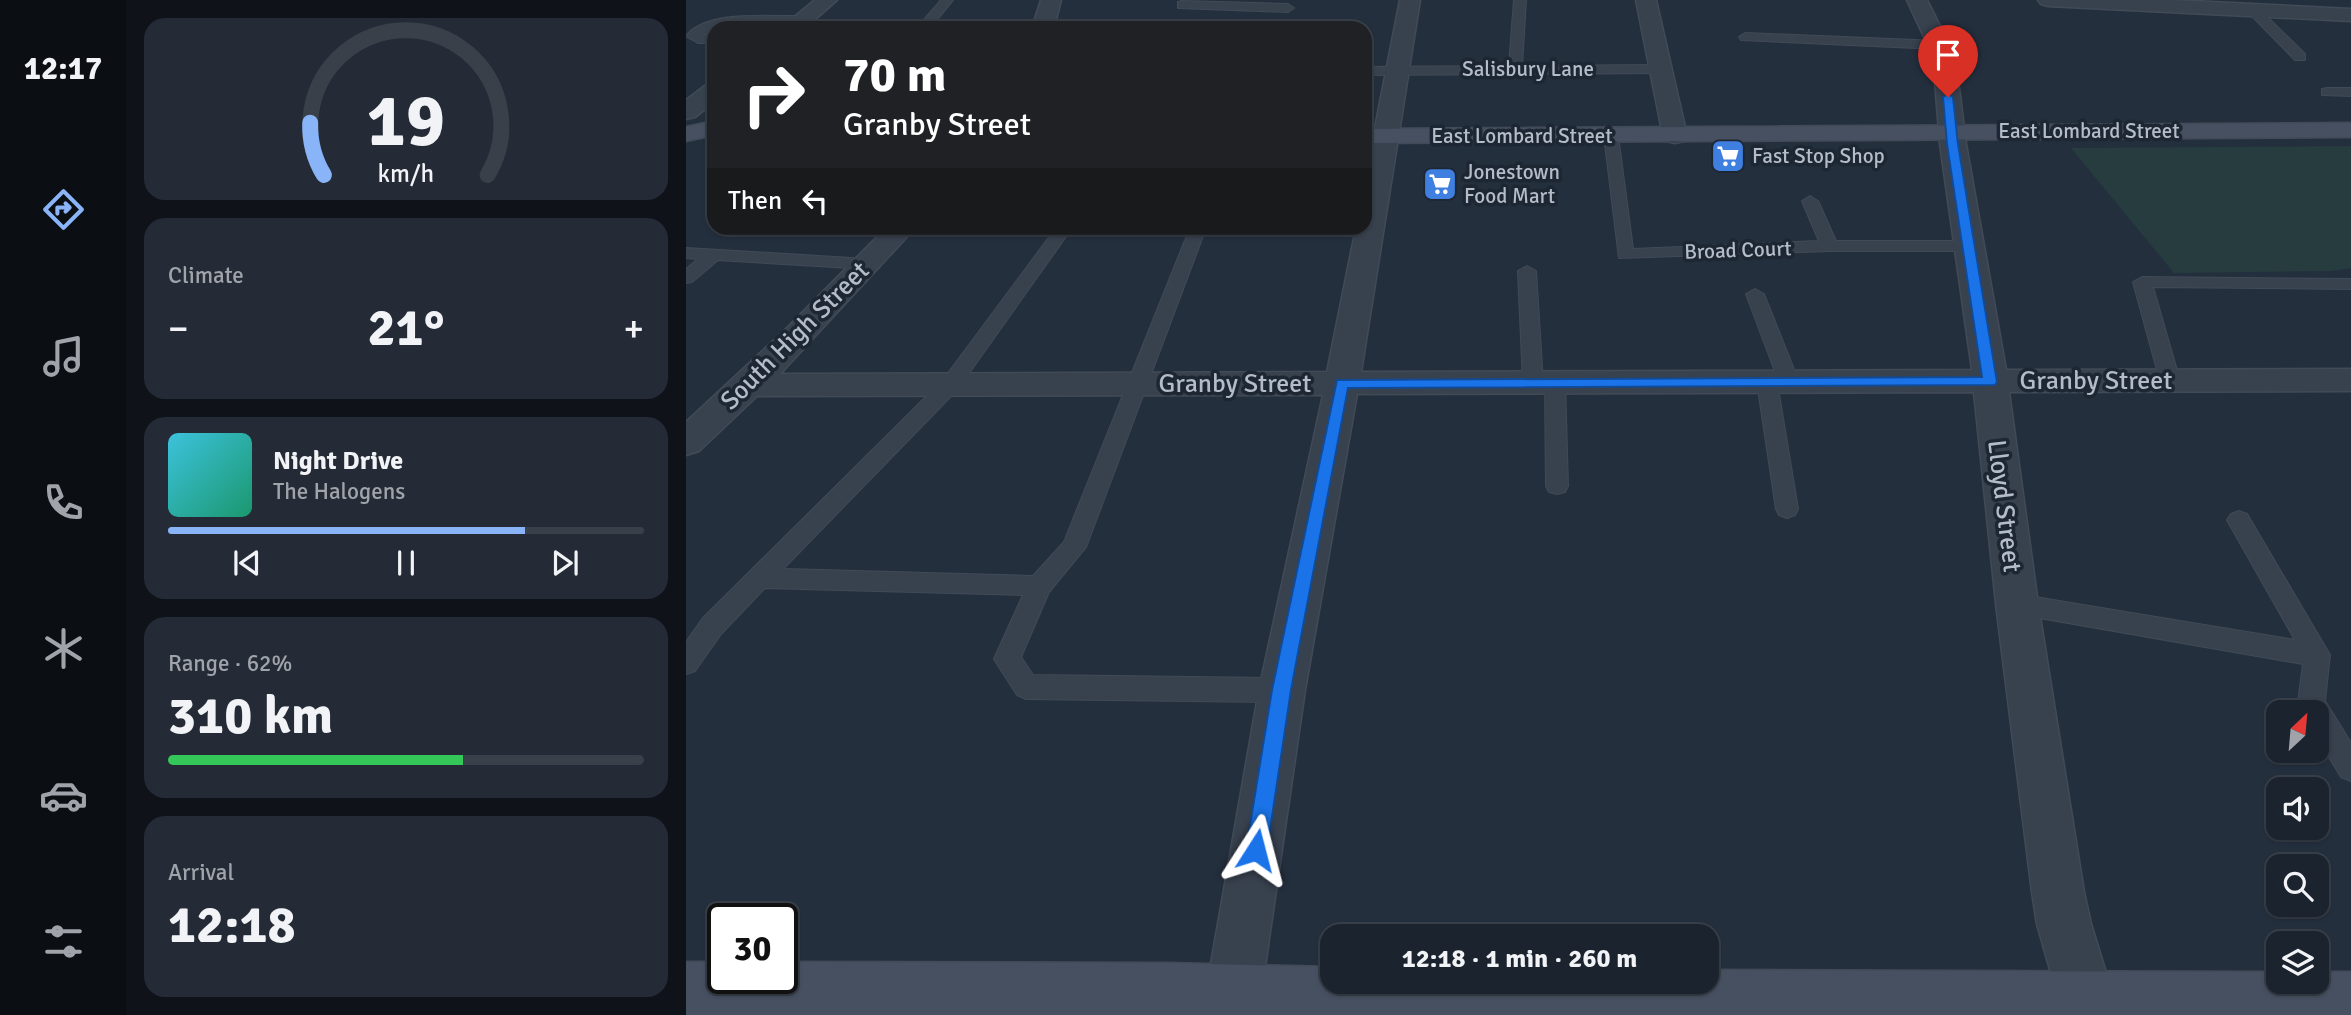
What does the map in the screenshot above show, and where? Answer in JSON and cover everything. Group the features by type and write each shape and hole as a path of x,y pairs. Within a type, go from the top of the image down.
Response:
{"main road":[{"path":"686,134 707,130"},
{"name":"East Lombard Street","path":"1375,136 2351,130"},
{"path":"686,145 707,148"},
{"path":"686,990 888,1003 1232,1004 1293,995 2088,1008 2351,1000"}],"street":[{"path":"801,21 827,0"},
{"path":"1045,21 1051,0"},
{"path":"1372,172 1375,136 1395,71 1409,0"},
{"path":"1646,0 1675,136"},
{"name":"Lloyd Street","path":"1917,0 1944,56 1951,132 1990,382 2017,604 2058,892 2064,924 2088,1008"},
{"path":"2048,0 2351,15"},
{"path":"686,112 707,96"},
{"name":"South High Street","path":"686,442 749,385 895,235"},
{"path":"1232,1004 1282,690 1342,384 1366,235"},
{"name":"Granby Street","path":"749,385 2351,380"}],"lane":[{"path":"929,21 947,0"},
{"path":"1167,0 1184,10 1288,9"},
{"path":"1516,69 1520,0"},
{"path":"2253,10 2300,57"},
{"path":"707,27 692,36 707,39"},
{"path":"1745,37 1939,45"},
{"name":"Salisbury Lane","path":"1372,71 1660,69"},
{"path":"2327,92 2351,92"},
{"name":"Broad Court","path":"1611,136 1625,254 1830,246 1969,246"},
{"path":"1810,201 1830,246"},
{"path":"686,663 712,626 950,385 1059,235"},
{"path":"1195,235 1074,547 1040,586 1007,659 1026,687 1282,690"},
{"path":"686,254 868,264"},
{"path":"686,278 715,254"},
{"path":"1527,271 1557,486"},
{"path":"2170,381 2143,282 2351,284"},
{"path":"1755,294 1778,382 1787,509"},
{"path":"2239,520 2317,655 2311,702 2351,768"},
{"path":"758,578 1040,586"},
{"path":"2017,604 2317,655"}],"green space":[{"path":"2351,146 2351,268 2332,271 2174,273 2071,148"}],"place":[{"name":"Fast Stop Shop","path":"1728,156"},
{"name":"Jonestown Food Mart","path":"1440,184"}],"route":[{"path":"1256,850 1282,690 1342,384 1990,382 1952,144 1948,97"}]}
